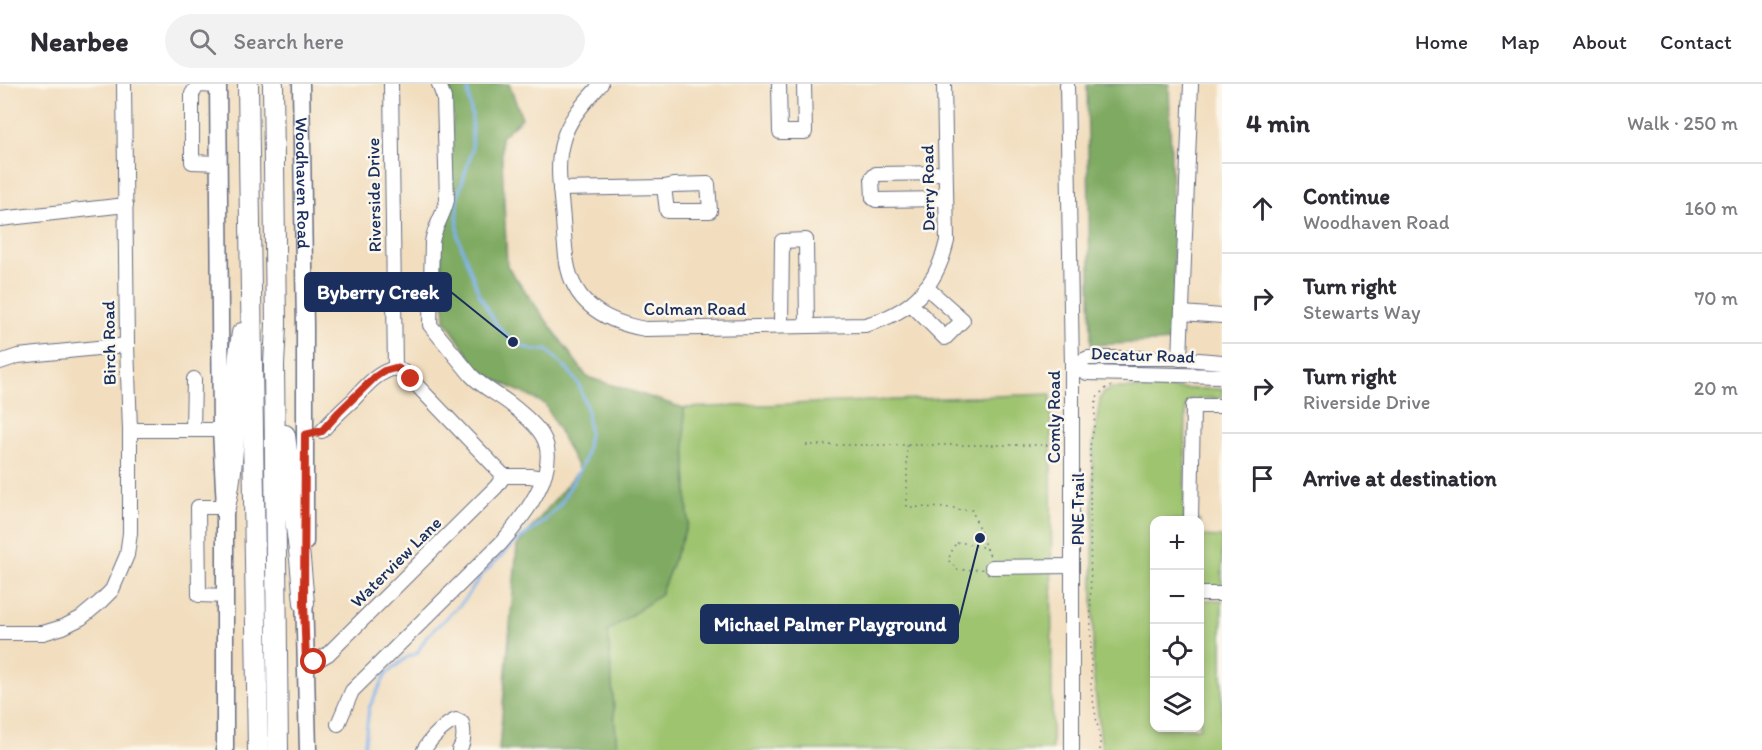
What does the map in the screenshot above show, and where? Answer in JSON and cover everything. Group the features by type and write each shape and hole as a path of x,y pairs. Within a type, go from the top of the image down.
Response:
{"highway":[{"path":"248,84 258,750"},
{"name":"Woodhaven Road","path":"273,84 278,750"},
{"path":"225,507 230,484 241,336 250,295"},
{"path":"274,365 288,456 304,603"}],"main road":[{"name":"Woodhaven Road","path":"301,84 305,435 304,603 308,750"},
{"path":"218,85 221,430 226,596 225,750"}],"street":[{"name":"Birch Road","path":"0,633 43,633 81,618 106,596 117,580 127,555 130,533 130,430 126,345 124,84"},
{"name":"Riverside Drive","path":"391,84 395,368"},
{"path":"338,724 352,691 501,543 527,512 536,496 547,462 544,439 541,434 509,403 477,381 430,324 432,242 444,214 447,200 444,98 439,84"},
{"name":"Colman Road","path":"601,84 573,118 563,140 558,164 567,264 572,281 594,310 625,326 645,329 865,325 880,321 911,304 926,287"},
{"path":"779,84 780,132 805,132 804,84"},
{"name":"Derry Road","path":"926,287 941,261 947,241 944,84"},
{"name":"Comly Road","path":"1067,84 1072,366 1072,750"},
{"path":"1180,359 1191,84"},
{"path":"218,85 198,85 192,94 192,162 219,164"},
{"path":"945,173 876,174 872,178 873,198 876,200 946,199"},
{"path":"560,189 664,187"},
{"path":"0,219 126,205"},
{"path":"781,326 782,241 806,240 807,326"},
{"path":"911,304 945,338 963,320 926,287"},
{"path":"1182,313 1222,316"},
{"path":"0,362 18,356 126,345"},
{"name":"Decatur Road","path":"1072,366 1088,358 1222,362"},
{"name":"Decatur Road","path":"1072,366 1087,373 1222,376"},
{"path":"305,435 322,431 333,417 375,377 395,368 404,372 504,476 543,478"},
{"path":"193,430 194,379"},
{"path":"1191,516 1193,406 1222,406"},
{"path":"130,430 221,430"},
{"name":"Waterview Lane","path":"306,663 314,662 328,654 496,487 504,476"},
{"path":"225,507 198,507 199,595 226,596"},
{"path":"992,567 1072,567"},
{"path":"1204,594 1222,594"},
{"path":"424,750 430,741 456,720 462,723 464,729 459,750"}],"path":[{"name":"PNE Trail","path":"1100,750 1091,688 1090,446 1096,399 1104,389 1114,385"},
{"path":"806,445 1051,445"},
{"path":"907,445 907,507 972,510 992,558 992,567 958,570 948,560 957,543 986,548"}],"green space":[{"path":"441,84 509,84 522,118 501,137 507,266 587,377 684,408 688,523 660,595 608,631 617,750 499,750 517,546 579,470 545,404 480,372 445,320 440,244 453,117"},
{"path":"1087,84 1169,84 1176,341 1091,345"},
{"path":"1112,388 1222,389 1222,398 1192,399 1186,405 1184,516 1150,516 1150,732 1204,732 1204,600 1222,600 1222,750 1102,750 1093,670 1093,444 1103,393"},
{"path":"1051,394 1052,750 617,750 608,631 660,595 688,523 684,408"},
{"path":"1204,536 1222,537 1222,589 1204,589"}],"waterway":[{"path":"364,750 369,708 386,674 406,658 417,653 427,636 462,603 482,575 513,544 543,522 560,505 585,459 589,434 587,409 579,385 569,371 547,350 533,350 513,342 496,324 479,294 458,237 457,199 472,151 472,118 467,84"}],"place":[{"name":"Byberry Creek","path":"513,342"},
{"name":"Michael Palmer Playground","path":"980,538"}],"route":[{"path":"314,662 306,663 305,435 322,431 333,417 384,371 399,369 411,379"}]}
